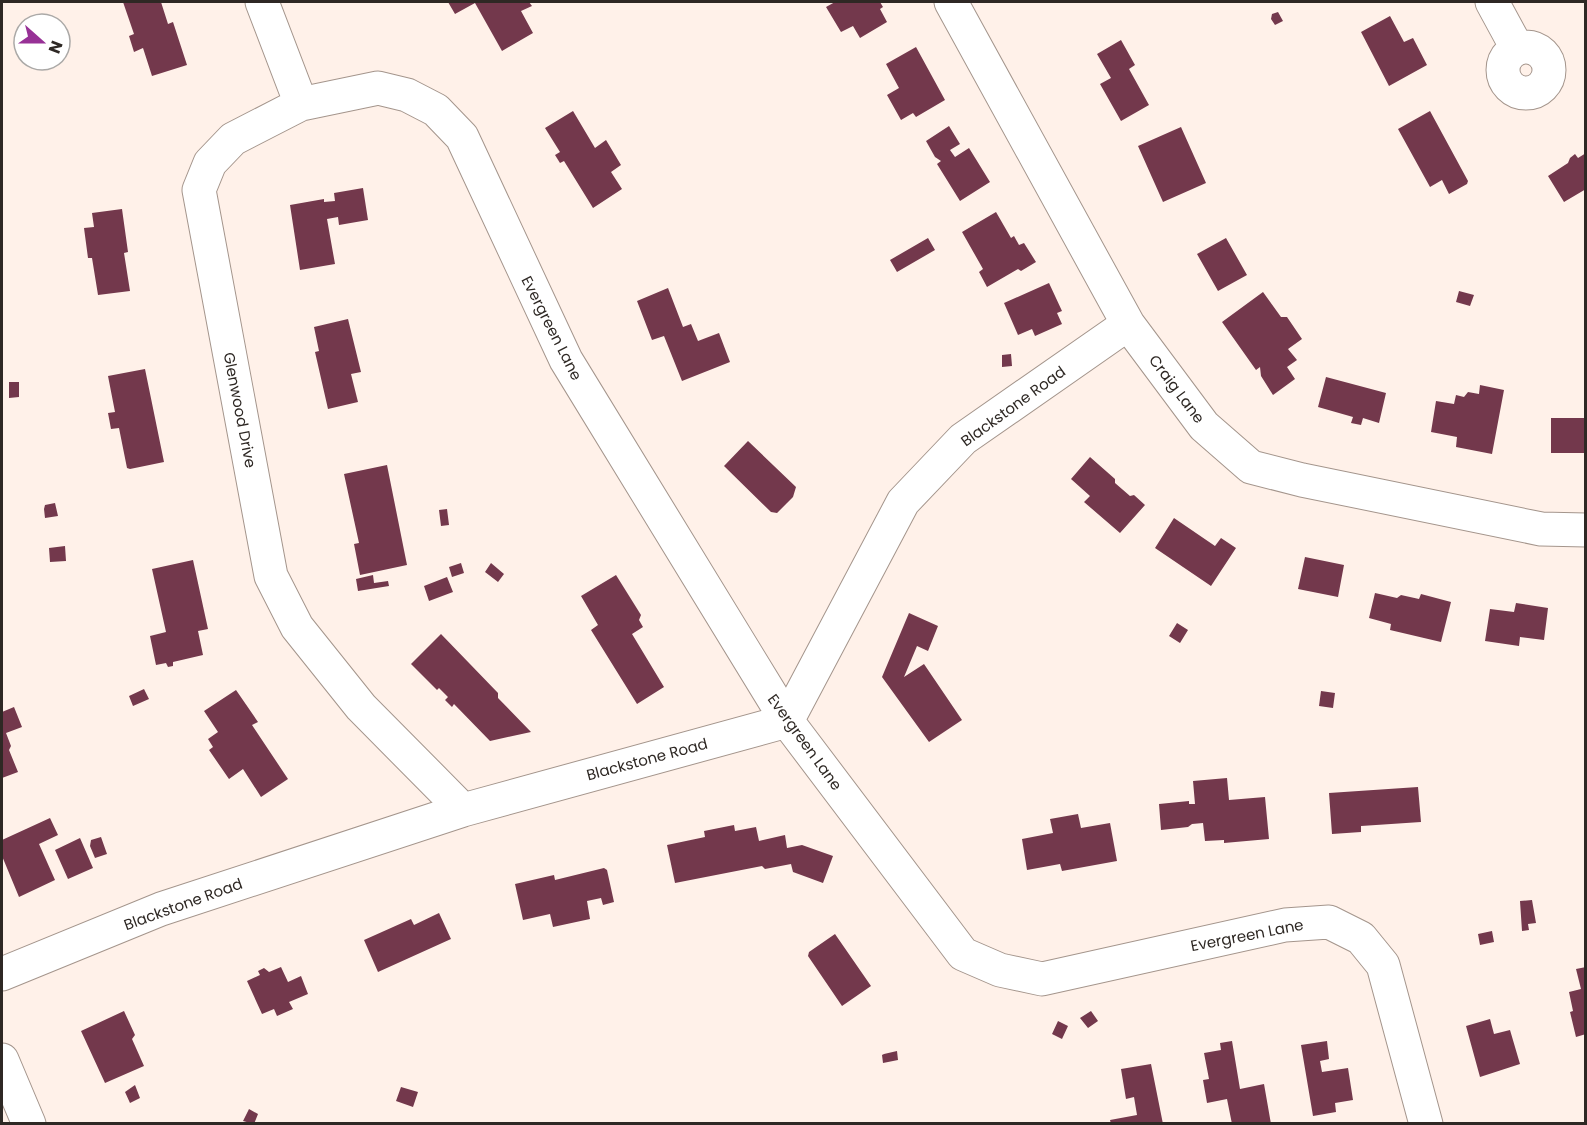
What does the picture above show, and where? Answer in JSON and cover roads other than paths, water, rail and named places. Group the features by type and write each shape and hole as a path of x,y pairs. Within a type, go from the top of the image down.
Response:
{"street":[{"path":"262,2 301,104"},
{"name":"Craig Lane","path":"951,2 1128,324 1204,426 1251,467 1302,480 1542,529 1586,530"},
{"path":"1492,2 1517,48"},
{"name":"Evergreen Lane","path":"301,104 378,88 407,95 436,110 462,137 566,360 787,721 963,954 1000,970 1042,979 1285,925 1329,922 1361,938 1383,965 1425,1124"},
{"name":"Glenwood Drive","path":"301,104 233,139 210,163 199,190 271,576 297,627 361,707 463,810"},
{"name":"Blackstone Road","path":"2,974 161,909 463,810 787,721 903,502 963,439 1128,324"},
{"path":"2,1060 29,1124"}]}
